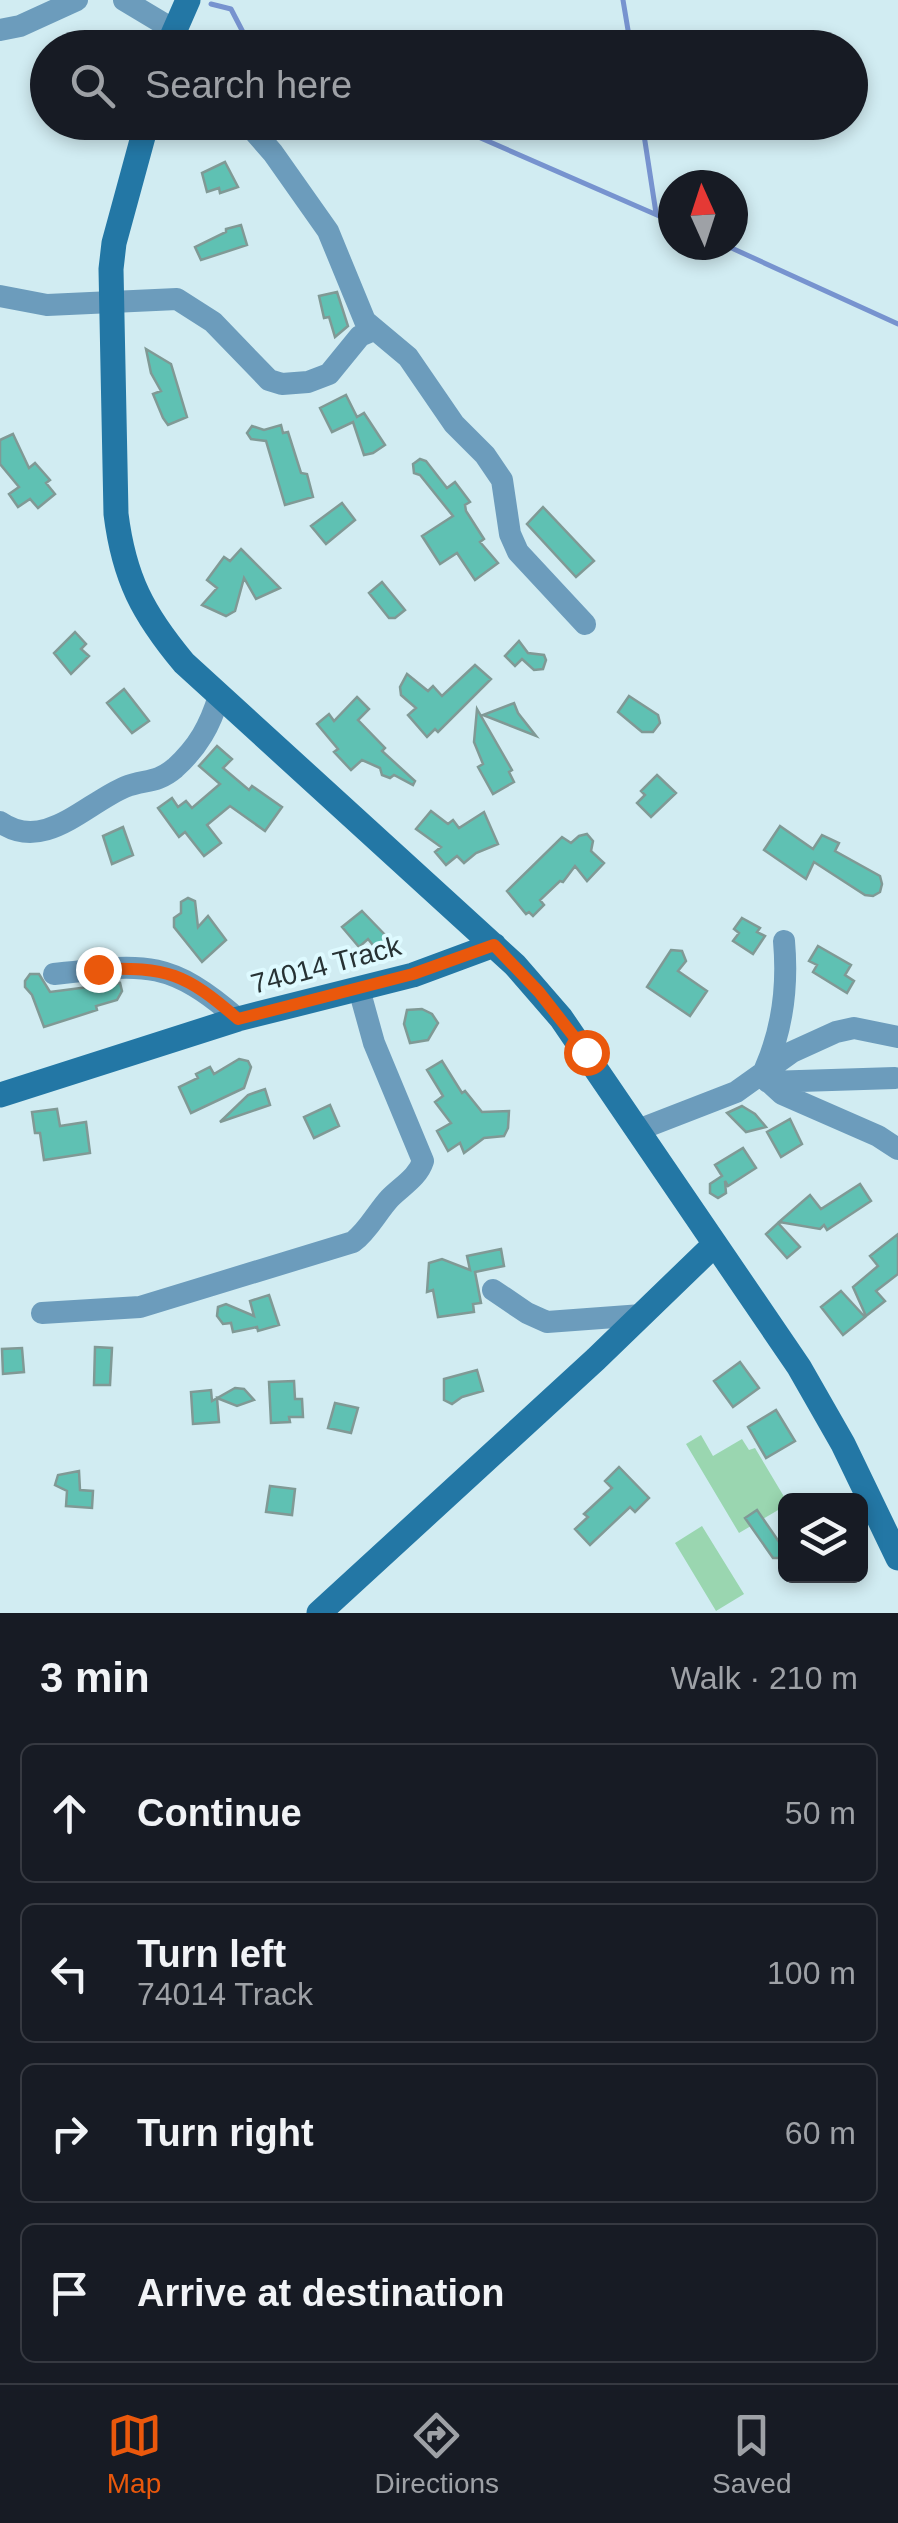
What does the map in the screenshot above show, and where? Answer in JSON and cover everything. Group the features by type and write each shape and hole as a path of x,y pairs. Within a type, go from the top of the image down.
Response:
{"street":[{"path":"0,30 20,26 76,0"},
{"path":"124,0 164,24 167,30"},
{"path":"177,30 188,0"},
{"path":"142,140 114,243 110,302 116,514 120,548 136,596 184,663 494,945 561,1018 799,1366 843,1444 898,1558"},
{"path":"262,140 328,232 365,321 408,357 454,424 496,470 506,489 512,542 585,624"},
{"path":"0,296 47,305 166,298 189,305 238,346 269,380 282,384 308,382 329,374 360,336 374,330"},
{"path":"0,822 20,833 45,831 125,787 162,778 204,736 219,696"},
{"path":"763,1078 783,1014 784,941"},
{"name":"74014 Track","path":"0,1094 238,1019 360,990 494,945"},
{"path":"54,974 152,968 188,980 238,1019"},
{"path":"42,1313 140,1306 224,1284 353,1242 361,1236 423,1162 374,1043 360,990"},
{"path":"638,1130 710,1104 763,1078 792,1052 836,1032 854,1028 898,1037"},
{"path":"763,1078 895,1078"},
{"path":"763,1078 782,1094 878,1136 898,1150"},
{"path":"318,1613 714,1244"},
{"path":"494,1290 547,1322 642,1315"}],"green space":[{"path":"701,1435 713,1456 742,1439 749,1450 755,1448 782,1493 778,1493 778,1510 739,1533 686,1444"},
{"path":"702,1526 744,1594 716,1611 675,1543"}],"building":[{"path":"225,162 238,187 220,193 219,188 207,192 202,173"},
{"path":"241,225 247,245 201,260 195,247"},
{"path":"337,292 348,326 335,337 329,317 324,318 319,296"},
{"path":"146,349 171,364 187,417 168,425 163,418 153,394 161,391 151,373"},
{"path":"346,395 357,417 364,413 385,445 373,453 364,455 353,422 332,432 320,408"},
{"path":"281,425 283,433 288,432 301,473 307,474 313,497 285,505 266,441 251,439 247,433 252,426 264,430"},
{"path":"13,434 29,468 35,463 50,480 46,483 55,494 38,508 30,499 18,507 9,494 19,487 0,464 0,440"},
{"path":"420,459 426,461 447,488 455,482 470,502 465,505 466,511 484,539 480,542 498,563 475,580 457,553 440,564 422,536 453,516 420,475 414,473 413,464"},
{"path":"342,503 355,520 326,544 311,526"},
{"path":"543,507 594,561 576,577 527,524"},
{"path":"241,549 280,588 256,599 244,578 235,611 226,616 202,605 217,588 207,580 224,557 230,561"},
{"path":"382,582 405,610 395,618 389,618 369,593"},
{"path":"75,632 86,644 81,649 89,656 71,674 54,653"},
{"path":"519,641 528,653 544,655 543,669 534,670 522,659 515,666 505,656"},
{"path":"475,665 491,679 438,732 435,729 427,737 408,715 416,708 401,695 400,687 407,674 428,691 433,686 442,696"},
{"path":"124,689 149,721 132,733 107,703"},
{"path":"629,696 658,715 660,723 653,732 642,732 618,712"},
{"path":"357,697 369,709 358,720 385,748 382,751 415,781 413,785 394,775 382,775 380,768 362,760 351,770 334,752 338,749 317,724 329,714 334,721"},
{"path":"514,703 518,713 536,736 483,715"},
{"path":"477,709 512,770 509,772 514,782 493,794 478,767 483,764 474,742"},
{"path":"217,746 232,759 223,768 249,790 252,786 282,807 265,831 230,806 207,825 221,843 204,856 185,832 179,837 158,808 172,798 178,807 186,801 192,808 220,784 199,766"},
{"path":"657,775 676,793 651,817 637,803 645,795 641,791"},
{"path":"431,811 448,824 453,820 459,828 484,812 498,844 464,863 457,856 446,865 435,852 441,847 416,829"},
{"path":"780,826 813,849 822,835 839,843 835,851 880,876 880,892 865,895 814,862 806,879 764,850"},
{"path":"123,827 133,855 112,864 103,836"},
{"path":"587,834 593,841 591,851 604,863 587,881 575,866 563,882 540,900 544,905 533,916 526,914 507,891 562,837 571,843"},
{"path":"188,898 195,901 198,927 208,916 226,940 202,962 174,927 181,902"},
{"path":"362,911 390,940 377,950 368,939 359,947 342,927"},
{"path":"742,918 760,928 757,932 765,936 753,954 733,941 739,933 734,929"},
{"path":"818,946 851,965 845,975 854,981 847,993 813,972 817,965 809,961"},
{"path":"671,950 682,951 686,961 678,971 707,991 690,1016 647,987"},
{"path":"30,974 39,974 50,992 120,983 122,991 117,1000 96,1006 97,1010 44,1027 25,987"},
{"path":"422,1009 438,1023 428,1040 410,1043 404,1024 407,1010"},
{"path":"239,1059 248,1061 251,1067 244,1088 191,1113 179,1087 210,1067 214,1074"},
{"path":"442,1061 462,1093 465,1091 482,1112 509,1111 504,1136 484,1138 464,1153 460,1143 448,1151 437,1131 451,1123 435,1102 443,1096 427,1070"},
{"path":"265,1089 270,1105 220,1122 248,1095"},
{"path":"330,1105 339,1126 314,1138 304,1117"},
{"path":"742,1106 766,1127 746,1132 727,1113"},
{"path":"57,1109 60,1126 86,1122 90,1153 44,1160 32,1112"},
{"path":"790,1119 802,1144 781,1157 767,1132"},
{"path":"743,1148 756,1168 728,1186 725,1181 726,1193 718,1198 710,1193 710,1184 722,1176 715,1165"},
{"path":"860,1184 871,1201 827,1230 824,1225 820,1229 779,1222 810,1195 821,1209"},
{"path":"778,1223 800,1247 787,1258 766,1234"},
{"path":"898,1234 898,1274 876,1291 885,1301 866,1316 853,1287 878,1266 870,1256"},
{"path":"501,1249 504,1266 475,1272 481,1303 473,1304 474,1312 438,1317 433,1290 427,1292 429,1263 442,1259 470,1270 467,1256"},
{"path":"841,1291 865,1317 843,1335 821,1307"},
{"path":"269,1295 279,1325 233,1332 231,1323 223,1324 217,1316 218,1307 226,1304 254,1316 250,1301"},
{"path":"95,1347 112,1348 110,1385 94,1385"},
{"path":"22,1348 24,1372 3,1374 2,1349"},
{"path":"740,1362 759,1388 733,1407 714,1381"},
{"path":"477,1370 483,1391 452,1404 444,1400 444,1379"},
{"path":"294,1381 295,1399 302,1399 303,1417 271,1423 269,1382"},
{"path":"235,1388 244,1389 254,1400 237,1406 217,1398"},
{"path":"211,1390 212,1401 217,1398 219,1422 193,1424 191,1392"},
{"path":"335,1403 358,1408 351,1433 328,1428"},
{"path":"776,1410 795,1441 766,1458 748,1427"},
{"path":"619,1467 649,1498 635,1512 630,1507 590,1545 575,1529 588,1517 584,1514 612,1488 605,1481"},
{"path":"79,1471 80,1490 93,1491 92,1508 66,1506 67,1491 55,1485 58,1475"},
{"path":"270,1486 295,1489 292,1515 266,1512"},
{"path":"757,1510 778,1540 778,1558 773,1558 745,1518"}],"waterway":[{"path":"623,0 628,30"},
{"path":"211,4 231,9 242,30"},
{"path":"485,140 658,215"},
{"path":"645,140 656,213"},
{"path":"748,256 898,324"}],"route":[{"path":"98,969 152,968 168,972 206,992 238,1019 360,990 494,945 539,992 586,1052"}]}
